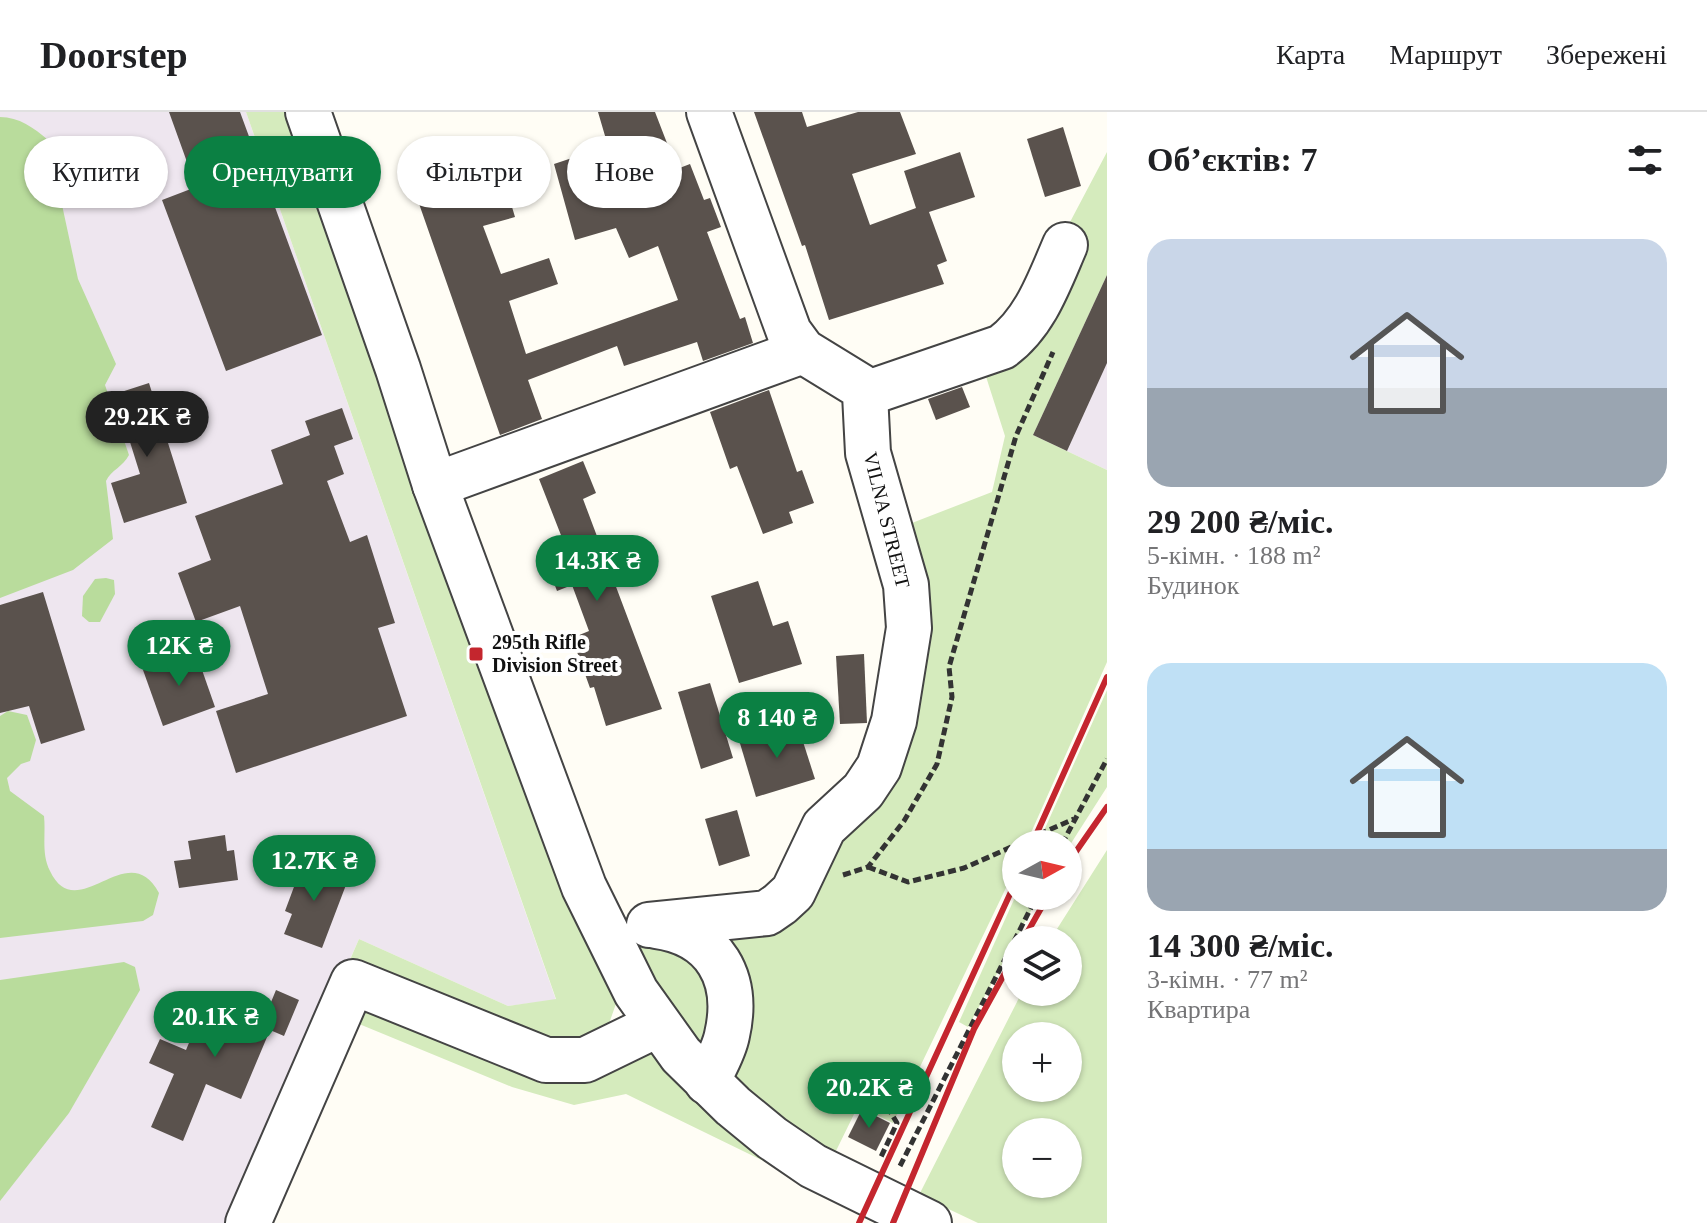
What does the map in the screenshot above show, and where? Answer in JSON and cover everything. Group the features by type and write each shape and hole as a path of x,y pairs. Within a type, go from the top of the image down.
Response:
{"street":[{"path":"308,112 435,485 602,929 657,1025 707,1082 772,1138 813,1166 882,1176 929,1223"},
{"path":"709,112 789,332 803,351 860,386 865,394 1002,347 1015,337 1035,310 1065,245"},
{"path":"435,485 803,351"},
{"name":"VILNA STREET","path":"793,892 824,827 863,791 879,767 903,676 909,628 906,585 868,453 865,394"},
{"path":"602,929 767,913 793,892"},
{"path":"649,925 679,929 693,936 720,960 731,1014 727,1039 707,1082"},
{"path":"248,1223 353,982 546,1060 585,1060 657,1025"}],"path":[{"path":"793,892 868,867 904,821 937,764 952,697 949,667 1016,436 1059,337"},
{"path":"1069,830 1107,759"},
{"path":"1049,830 1074,819"},
{"path":"868,867 908,882 964,868 1002,851"},
{"path":"882,1176 1029,910"},
{"path":"875,1086 897,1123 882,1176"}],"shaded area":[{"path":"0,112 246,112 254,136 184,136 184,208 280,208 556,1000 508,1006 359,939 233,1223 0,1223"},
{"path":"1107,275 1107,470 1033,435"}],"green space":[{"path":"246,112 286,112 295,136 254,136"},
{"path":"0,117 26,124 43,136 24,136 24,208 63,208 78,279 116,364 105,385 129,455 106,481 113,539 73,570 0,598"},
{"path":"1107,152 1107,275 1033,435 1107,470 1107,662 1032,830 1002,830 1002,896 893,1123 858,1106 834,1155 743,1096 667,1008 635,944 640,937 725,927 869,793 899,528 992,492 1005,436 981,361 1060,241"},
{"path":"280,208 321,208 573,890 618,998 605,1035 569,1050 349,962 359,939 508,1006 556,999"},
{"path":"95,579 114,580 115,594 100,622 89,622 82,616 83,596"},
{"path":"1107,690 1107,787 1080,830 1044,830"},
{"path":"8,711 27,715 36,740 30,761 21,764 7,778 10,791 44,816 45,851 50,871 61,886 74,890 118,875 133,873 147,877 159,893 153,915 143,921 0,938 0,716"},
{"path":"1107,850 1107,1223 978,1223 919,1195 1002,1031 1002,1102 1082,1102 1082,1022 1007,1022 1015,1006 1082,1006 1082,926 1059,926 1069,910 1082,910 1082,889"},
{"path":"1009,910 1031,910 1023,926 1002,926"},
{"path":"1002,926 1002,964 968,1027 959,1022"},
{"path":"124,962 135,967 140,990 69,1113 0,1201 0,980"},
{"path":"365,1003 543,1069 644,1052 663,1057 852,1204 626,1094 574,1105 512,1087 347,1019"}],"building":[{"path":"169,112 240,112 249,136 184,136 184,154"},
{"path":"598,112 655,112 664,136 605,136"},
{"path":"754,112 802,112 807,127 858,112 900,112 916,154 852,174 870,225 916,208 904,171 960,152 975,197 929,212 947,261 937,265 944,284 829,320 805,245 802,246"},
{"path":"1063,127 1081,186 1045,197 1027,139"},
{"path":"567,160 567,208 682,208 682,167 690,164 704,200 710,198 721,227 707,232 740,319 745,317 753,343 703,361 697,342 624,366 617,346 528,380 542,419 500,435 421,208 512,208 515,217 483,226 501,274 549,258 558,284 509,301 526,354 678,300 658,246 629,258 616,228 575,240 554,164"},
{"path":"184,192 184,208 275,208 322,335 226,371 165,208 168,208 168,198"},
{"path":"1107,275 1107,363 1067,451 1033,435"},
{"path":"149,383 187,503 124,523 111,483 140,474 115,394"},
{"path":"962,387 970,407 936,420 928,399"},
{"path":"769,390 797,472 802,470 814,503 789,512 793,523 763,534 737,466 730,469 710,412"},
{"path":"342,408 353,439 334,446 344,474 327,481 350,542 367,535 395,623 378,628 407,716 236,773 216,711 268,694 240,606 196,622 178,573 211,560 195,516 283,484 271,450 310,435 305,421"},
{"path":"583,461 596,493 583,499 662,709 606,726 594,687 590,688 572,638 589,631 572,585 557,591 544,556 566,548 539,479"},
{"path":"758,581 773,626 788,621 802,664 739,683 711,596"},
{"path":"43,592 85,730 41,744 29,706 0,713 0,605"},
{"path":"195,650 215,707 163,726 143,670"},
{"path":"864,654 867,723 840,724 836,656"},
{"path":"710,683 733,758 701,769 678,692"},
{"path":"797,723 815,779 756,797 739,740"},
{"path":"737,810 750,856 719,866 705,819"},
{"path":"225,835 227,851 234,850 238,880 179,888 174,861 191,859 188,841"},
{"path":"304,860 349,877 322,948 284,934 292,914 285,911"},
{"path":"276,990 299,1000 284,1036 270,1030 241,1099 206,1084 183,1141 151,1127 174,1074 149,1063 160,1039 186,1050 207,1000 262,1024"},
{"path":"862,1109 890,1123 876,1151 848,1137"}],"railway":[{"path":"1038,830 1107,677"},
{"path":"1082,843 1107,807"},
{"path":"859,1223 1003,910"},
{"path":"1031,926 1040,910"},
{"path":"893,1223 974,1029 1002,978"}],"place":[{"name":"295th Rifle Division Street","path":"476,654"}]}
